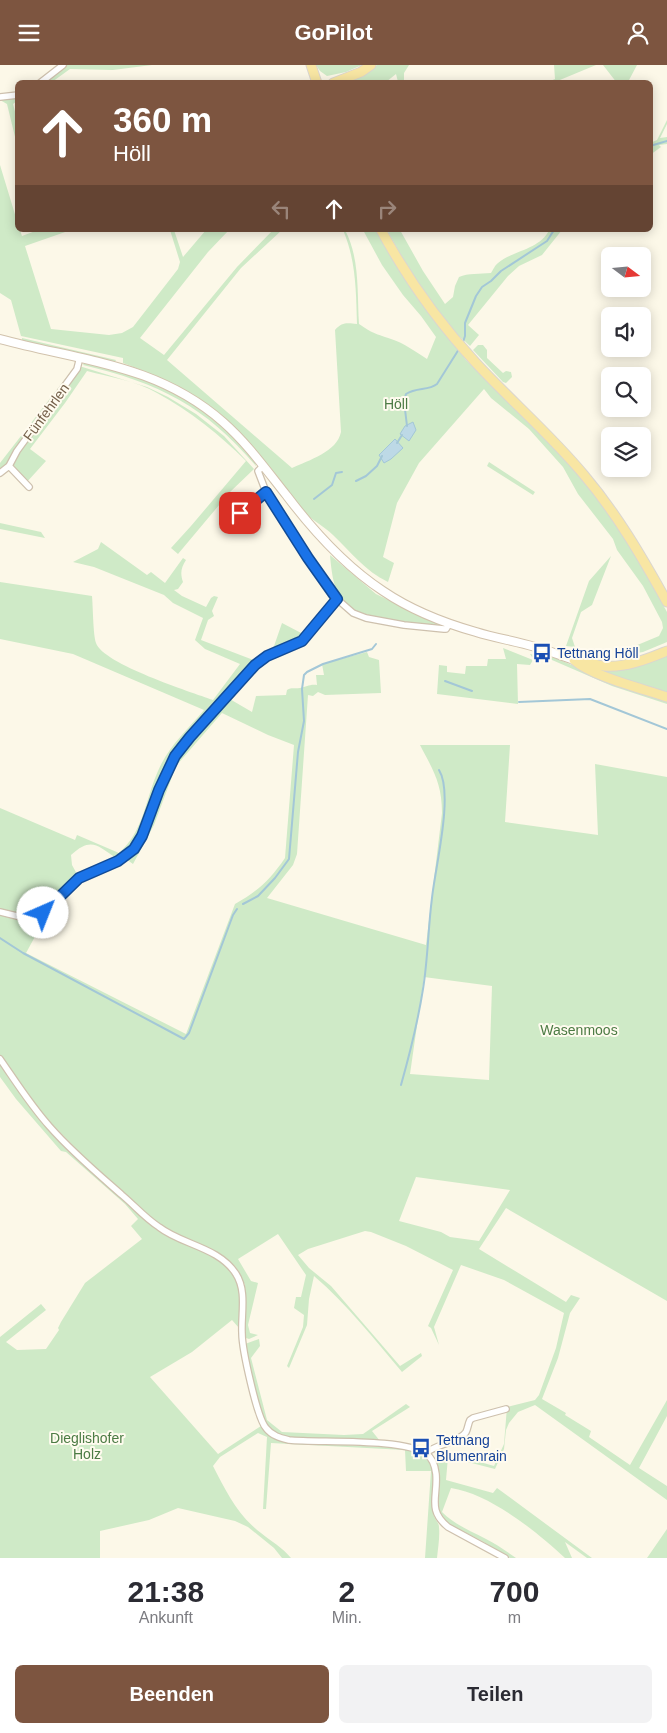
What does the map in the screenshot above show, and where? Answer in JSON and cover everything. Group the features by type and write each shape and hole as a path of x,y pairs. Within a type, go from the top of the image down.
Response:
{"main road":[{"path":"311,65 316,80"},
{"path":"344,80 371,65"},
{"path":"382,232 404,270 454,338 559,447 596,489 626,531 667,602"},
{"path":"0,339 132,370 178,390 199,403 246,444 317,533 351,568 384,592 415,609 475,632 533,646 574,660 606,666 620,666 639,662 667,651"},
{"path":"574,660 580,666 605,676 667,697"}],"street":[{"path":"44,80 63,65"},
{"path":"0,97 15,95"},
{"name":"Fünfehrlen","path":"0,473 9,465 17,451 77,369 80,357"},
{"path":"9,465 30,487"},
{"path":"263,466 258,471 266,492 337,599 354,613 381,621 421,628 444,629 446,629 449,623"},
{"path":"226,524 266,492"},
{"path":"0,912 30,918 40,915 79,878 118,861 134,849 142,836 159,790 175,756 190,737 261,660 306,637 337,599"},
{"path":"0,1059 50,1127 90,1167 157,1227 204,1248 222,1260 235,1272 241,1285 242,1330 245,1356 262,1422 271,1434 289,1440 382,1443 412,1448 426,1453 432,1459 436,1472 435,1510 439,1519 448,1527 505,1558"},
{"path":"426,1453 432,1448 463,1436 468,1429 470,1420 473,1418 506,1409"}],"green space":[{"path":"66,65 152,65 113,70 70,69 55,80 48,80"},
{"path":"316,65 362,65 346,72 327,76"},
{"path":"377,65 409,65 404,73 404,80 398,80 396,74 388,80 354,80"},
{"path":"554,65 596,65 560,80 553,80 555,79"},
{"path":"603,65 637,65 629,80 615,80"},
{"path":"15,97 13,104 15,112 15,137 7,104 0,100"},
{"path":"667,120 660,138 667,137 667,144 659,145 661,147 653,153 653,142 657,140"},
{"name":"Höll","path":"0,165 15,214 15,232 21,232 22,236 33,232 65,232 25,246 51,329 109,335 122,333 133,327 178,269 180,262 171,232 175,232 183,257 204,232 227,232 208,252 140,338 164,355 237,267 271,232 280,232 241,268 167,360 292,468 328,450 334,445 341,432 335,330 345,324 357,324 353,264 344,232 346,232 350,241 355,264 359,324 374,333 401,343 427,359 436,337 382,265 364,232 379,232 448,337 466,360 555,448 589,487 609,514 634,552 667,612 667,642 643,652 620,656 623,651 659,636 663,628 662,622 643,586 617,550 613,539 578,494 563,467 529,429 491,398 484,389 419,463 397,503 383,557 394,563 388,582 365,567 329,532 305,513 295,503 284,484 242,435 216,411 187,391 123,363 123,358 21,336 11,300 0,293"},
{"path":"388,232 401,232 423,271 445,304 453,297 459,277 470,274 491,273 498,263 533,246 548,232 560,232 542,255 519,266 508,276 468,325 479,335 470,346 450,328 424,294"},
{"path":"22,338 116,360 115,362 22,341"},
{"path":"478,345 483,345 487,350 487,358 503,373 506,371 511,372 512,377 506,383 473,350"},
{"path":"85,362 142,377 187,400 227,430 254,459 256,466 218,427 199,412 158,389 110,372 83,365"},
{"path":"76,365 147,387 168,397 196,414 224,436 254,469 230,492 178,554 171,548 246,461 226,442 193,416 149,389 87,371 30,449 46,461 26,483 9,466 0,473 0,463"},
{"path":"489,462 535,492 533,495 487,466"},
{"path":"0,523 41,532 45,538 0,529"},
{"path":"101,542 147,575 151,572 165,583 183,558 186,560 182,571 183,582 178,589 174,590 182,596 206,607 211,598 214,596 218,597 212,611 214,616 208,620 201,640 256,661 175,752 135,844 124,854 116,858 94,845 78,849 71,855 72,865 78,876 61,890 43,911 25,916 0,910 0,808 75,840 77,835 119,853 134,835 139,825 162,762 204,710 73,654 0,639 0,582 92,596 95,639 102,651 130,668 213,700 240,664 205,649 195,640 203,618 173,603 164,595 94,567 73,562 98,549"},
{"path":"330,555 376,594 440,625 433,626 382,619 356,610 346,604 339,597 335,587"},
{"path":"611,556 592,605 581,612 572,638 575,647 566,646 589,581"},
{"path":"282,623 305,635 295,642 273,649"},
{"path":"503,648 533,660 530,665 517,664 518,704 437,694 439,665 447,666 447,672 465,674 466,666 487,666 488,659 506,659"},
{"name":"Wasenmoos","path":"367,652 369,657 379,660 381,693 325,695 318,692 313,696 308,695 297,854 293,865 267,898 426,945 442,802 433,770 420,745 510,745 505,822 598,835 595,764 667,777 667,1301 506,1208 479,1249 566,1302 571,1295 580,1298 570,1313 558,1358 542,1399 591,1431 589,1437 630,1465 667,1400 667,1416 639,1468 667,1486 667,1500 535,1405 518,1412 509,1423 506,1430 504,1449 495,1469 448,1457 446,1480 493,1493 497,1488 592,1558 587,1558 565,1542 572,1558 565,1558 512,1515 466,1492 451,1488 442,1512 457,1524 494,1543 516,1558 510,1558 450,1525 438,1511 440,1476 435,1453 438,1450 494,1466 504,1444 507,1407 535,1400 539,1395 556,1348 564,1313 504,1280 461,1265 434,1327 439,1345 431,1328 428,1326 453,1270 406,1246 365,1231 308,1249 298,1255 309,1268 331,1286 400,1366 421,1353 422,1356 402,1372 349,1310 314,1276 309,1299 307,1325 289,1368 287,1366 303,1327 304,1315 294,1308 296,1297 301,1297 306,1275 278,1234 238,1259 251,1281 258,1283 248,1325 250,1333 258,1335 249,1339 246,1338 244,1322 245,1285 235,1266 217,1253 164,1228 101,1174 45,1117 13,1076 0,1055 0,915 26,920 37,918 49,911 26,953 186,1034 235,904 263,884 285,858 294,745 222,713 176,766 154,825 133,864 126,859 142,843 161,790 175,760 228,698 252,712 256,696 286,695 287,690 290,689 317,685 316,675 324,675 322,664","holes":["424,977 492,986 489,1080 410,1074","416,1177 510,1190 479,1241 450,1237 441,1232 399,1221"]},
{"path":"530,654 555,658 615,683 667,700 667,704 612,686 552,660 532,657"},
{"path":"667,655 667,694 602,671 603,669"},
{"name":"Dieglishofer Holz","path":"0,1060 46,1125 88,1169 154,1227 203,1251 224,1264 232,1272 237,1282 240,1293 239,1328 232,1320 192,1352 150,1377 218,1454 261,1426 270,1435 289,1442 401,1448 415,1452 425,1458 433,1471 433,1513 439,1531 437,1558 425,1558 431,1471 406,1471 405,1450 271,1443 266,1509 263,1509 267,1437 258,1433 220,1457 213,1466 233,1502 245,1518 291,1558 282,1558 274,1548 248,1527 235,1521 178,1508 149,1520 100,1531 100,1558 0,1558 0,1337 41,1304 46,1310 6,1342 17,1350 46,1349 59,1330 61,1322 85,1283 142,1239 131,1226 138,1219 125,1204 66,1152 61,1151 16,1099 0,1077"},
{"path":"259,1339 260,1346 251,1358 267,1420 282,1432 363,1434 406,1404 410,1407 372,1431 380,1441 291,1438 277,1434 266,1423 255,1389 245,1344"},
{"path":"667,1529 667,1558 647,1558"}],"water":[{"path":"413,422 416,430 409,441 400,434 405,426"},
{"path":"395,439 403,448 384,463 379,455"}],"waterway":[{"path":"653,145 667,141"},
{"path":"463,342 465,323 476,296 482,287 501,271 547,241 553,232"},
{"path":"407,426 404,401 406,394 414,390 430,388 437,384 459,349"},
{"path":"397,443 402,435"},
{"path":"356,481 366,476 377,466 382,456"},
{"path":"314,499 332,485 336,473 342,472"},
{"path":"243,904 258,896 289,859 298,752 304,721 302,689 304,675 323,664 372,649 376,644"},
{"path":"445,681 472,691"},
{"path":"519,702 590,699 667,729"},
{"path":"401,1085 411,1049 425,978 432,898 444,813 445,796 439,770"},
{"path":"0,938 23,953 184,1039 189,1033 233,915 237,909"}],"place":[{"name":"Tettnang Höll","path":"542,653"},
{"name":"Tettnang Blumenrain","path":"421,1448"}],"route":[{"path":"43,913 79,878 118,861 139,844 170,764 190,737 255,665 267,656 302,641 337,599 325,584 266,492 240,513"}]}
